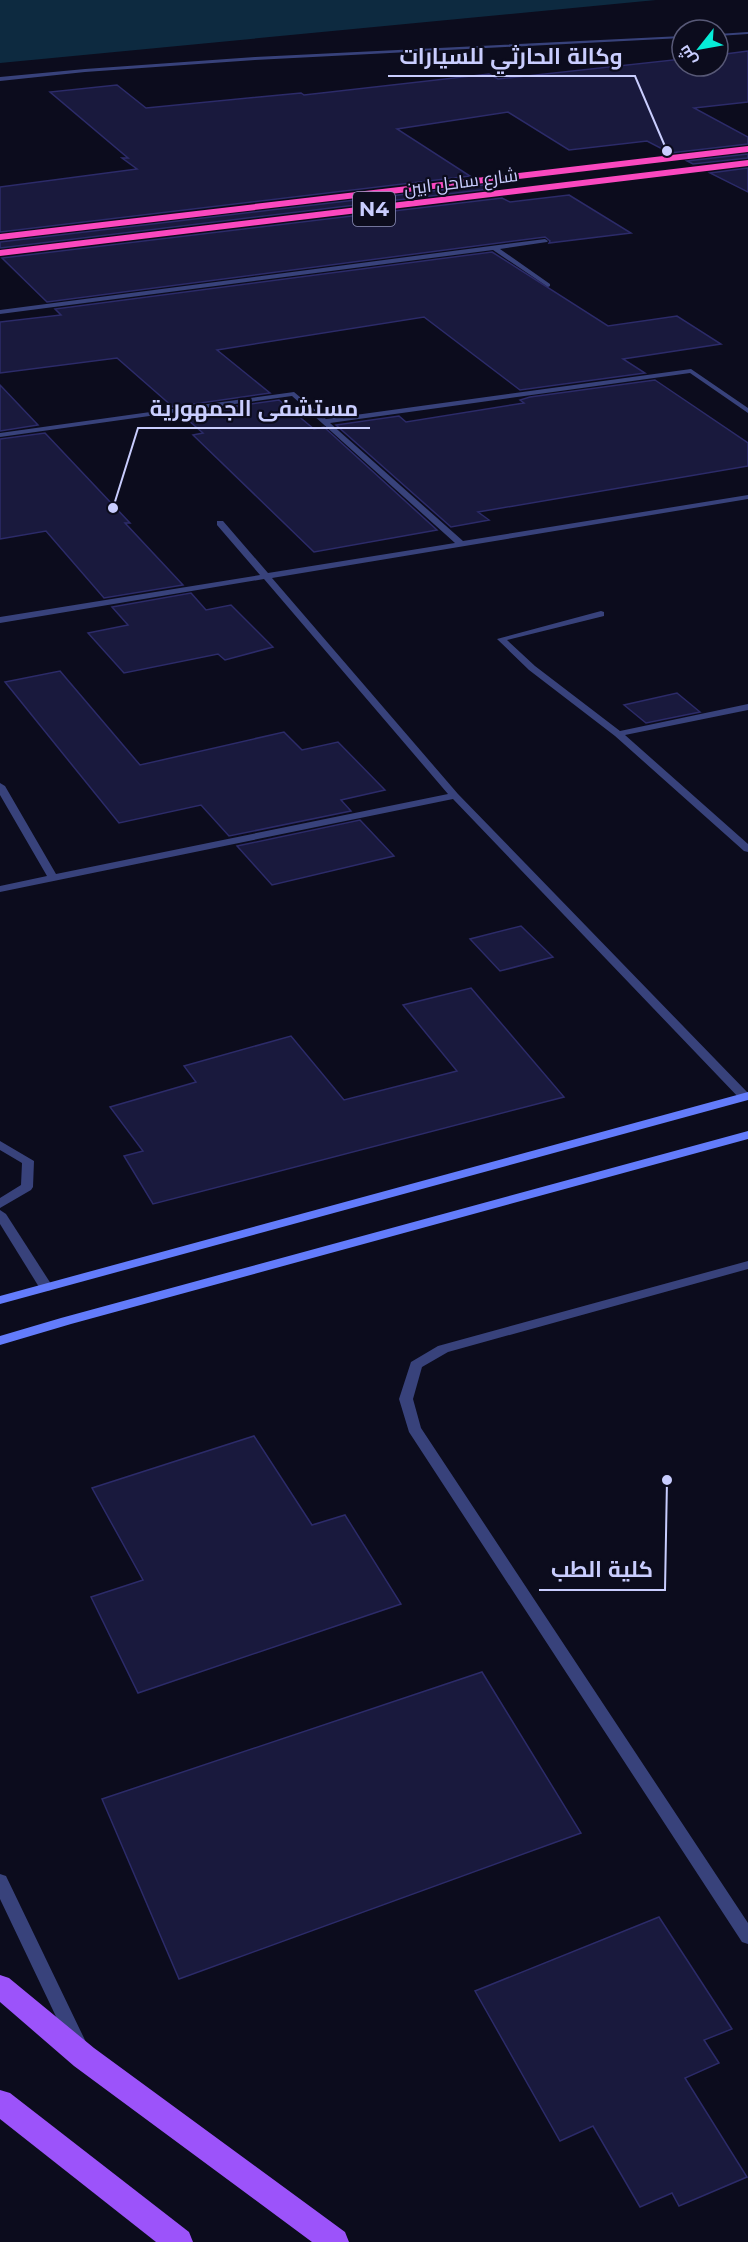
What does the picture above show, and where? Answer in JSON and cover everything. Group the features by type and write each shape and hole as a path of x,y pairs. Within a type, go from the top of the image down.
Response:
{"highway":[{"name":"شارع ساحل ابين","path":"0,237 748,148"},
{"name":"شارع ساحل ابين","path":"0,253 748,163"}],"main road":[{"path":"0,1300 747,1098"},
{"path":"0,1341 748,1135"},
{"path":"0,1986 84,2057 335,2242"},
{"path":"0,2102 179,2242"}],"street":[{"path":"730,34 748,33"},
{"path":"0,79 103,68 195,62 670,38"},
{"path":"0,312 545,241"},
{"path":"496,249 548,285"},
{"path":"327,421 691,371 748,411"},
{"path":"0,435 294,394 327,421 461,544"},
{"path":"0,620 748,496"},
{"path":"220,523 455,796 747,1098"},
{"path":"601,614 501,639 531,668 618,734 748,849"},
{"path":"618,734 748,708"},
{"path":"0,786 53,878"},
{"path":"0,889 455,796"},
{"path":"0,1145 28,1161 27,1187 0,1204"},
{"path":"0,1214 46,1287"},
{"path":"748,1265 443,1349 416,1365 406,1399 414,1429 748,1937"},
{"path":"0,1881 84,2057"}],"water":[{"path":"0,0 656,0 0,63"}],"building":[{"path":"748,51 748,102 694,108 748,137 748,144 670,153 647,141 569,150 508,112 397,129 470,176 0,232 0,187 137,169 122,158 128,158 50,92 117,85 146,108 301,93 304,95 489,74 498,79 670,60 670,78 730,78 730,53"},
{"path":"748,154 748,158 693,164 687,161"},
{"path":"748,168 748,192 710,173"},
{"path":"483,185 489,189 0,248 0,242"},
{"path":"569,195 631,233 549,243 550,241 545,237 47,302 2,258 502,198 510,202"},
{"path":"492,252 608,326 677,316 721,344 623,359 645,373 520,390 424,317 217,350 270,393 173,407 117,358 0,373 0,322 61,315 55,309"},
{"path":"655,380 748,443 748,466 478,512 489,520 451,527 336,425 399,416 406,422 524,403 520,400 530,397"},
{"path":"0,385 38,425 0,431"},
{"path":"279,400 314,429 324,427 437,530 314,552 193,435 203,433 181,414"},
{"path":"45,433 130,523 125,523 183,585 104,598 46,531 0,539 0,439"},
{"path":"191,593 206,610 231,605 273,647 225,660 218,654 124,673 88,633 128,625 112,607"},
{"path":"60,671 140,765 284,732 302,750 338,742 385,790 341,800 351,811 229,836 201,805 119,823 5,682"},
{"path":"677,693 700,712 646,723 624,705"},
{"path":"360,820 394,856 272,885 237,846"},
{"path":"521,926 553,957 500,971 470,939"},
{"path":"471,988 564,1097 153,1204 124,1156 143,1151 110,1107 196,1082 184,1066 291,1036 344,1100 457,1071 403,1005"},
{"path":"254,1436 312,1525 345,1515 401,1604 138,1693 91,1597 143,1580 92,1488"},
{"path":"482,1672 581,1833 179,1979 102,1799"},
{"path":"659,1917 732,2029 704,2040 719,2063 685,2078 747,2177 679,2206 672,2193 640,2207 593,2126 560,2141 475,1991"}],"place":[{"name":"وكالة الحارثي للسيارات","path":"667,151"},
{"name":"مستشفى الجمهورية","path":"113,508"},
{"name":"كلية الطب","path":"667,1480"}]}
